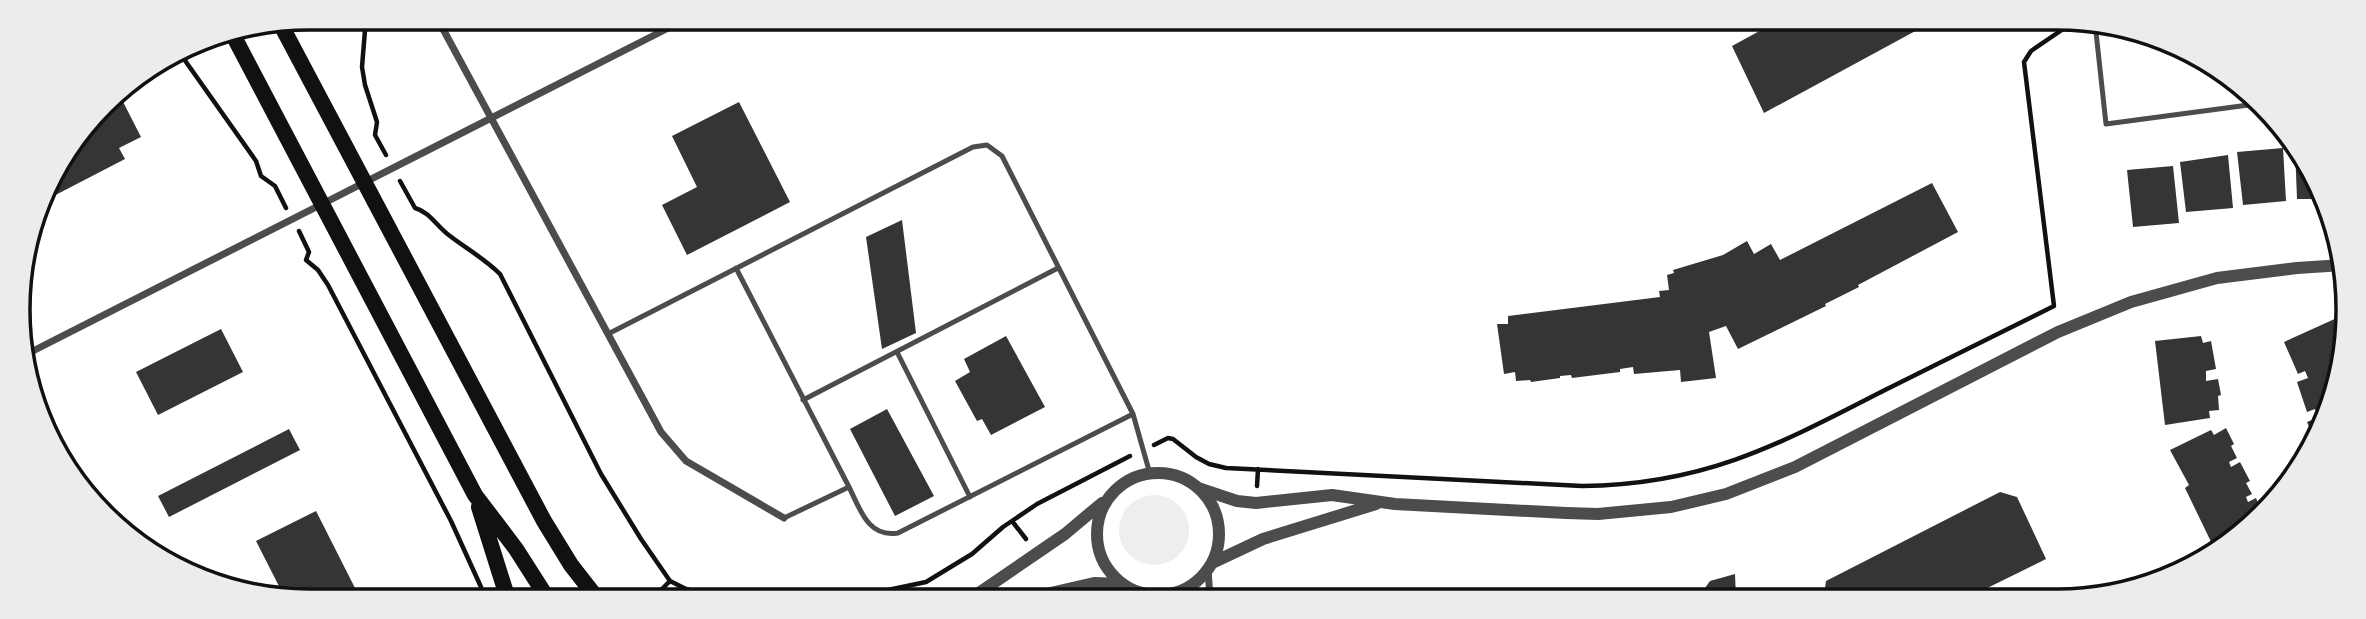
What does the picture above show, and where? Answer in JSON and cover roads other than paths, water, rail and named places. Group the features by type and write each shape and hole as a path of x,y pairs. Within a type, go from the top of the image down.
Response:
{"main road":[{"path":"284,31 544,522 590,589"},
{"path":"235,40 475,495 516,549 542,589"},
{"path":"475,495 505,589"}],"street":[{"path":"443,30 661,432 686,461 784,518"},
{"path":"33,351 664,30"},
{"path":"985,589 1056,541 1120,486 1134,478 1150,474 1176,477 1198,488 1256,503 1332,495 1382,502 1598,514 1671,507 1700,501 1795,467 2092,317 2163,292 2217,278 2333,266"},
{"path":"1198,488 1211,504 1218,523 1218,544 1210,566 1210,589"},
{"path":"1108,499 1100,516 1097,535 1100,553 1109,570 1131,589"},
{"path":"1184,589 1194,584 1210,566 1262,539 1382,502"},
{"path":"1068,589 1094,583 1122,584"}],"lane":[{"path":"2096,33 2106,124 2247,105"},
{"path":"607,334 972,147 987,145 1002,156 1133,414 1150,474"},
{"path":"736,268 865,519 876,531 887,535 898,533 1133,414"},
{"path":"803,400 1059,268"},
{"path":"897,352 970,497"},
{"path":"784,518 849,487"}]}
